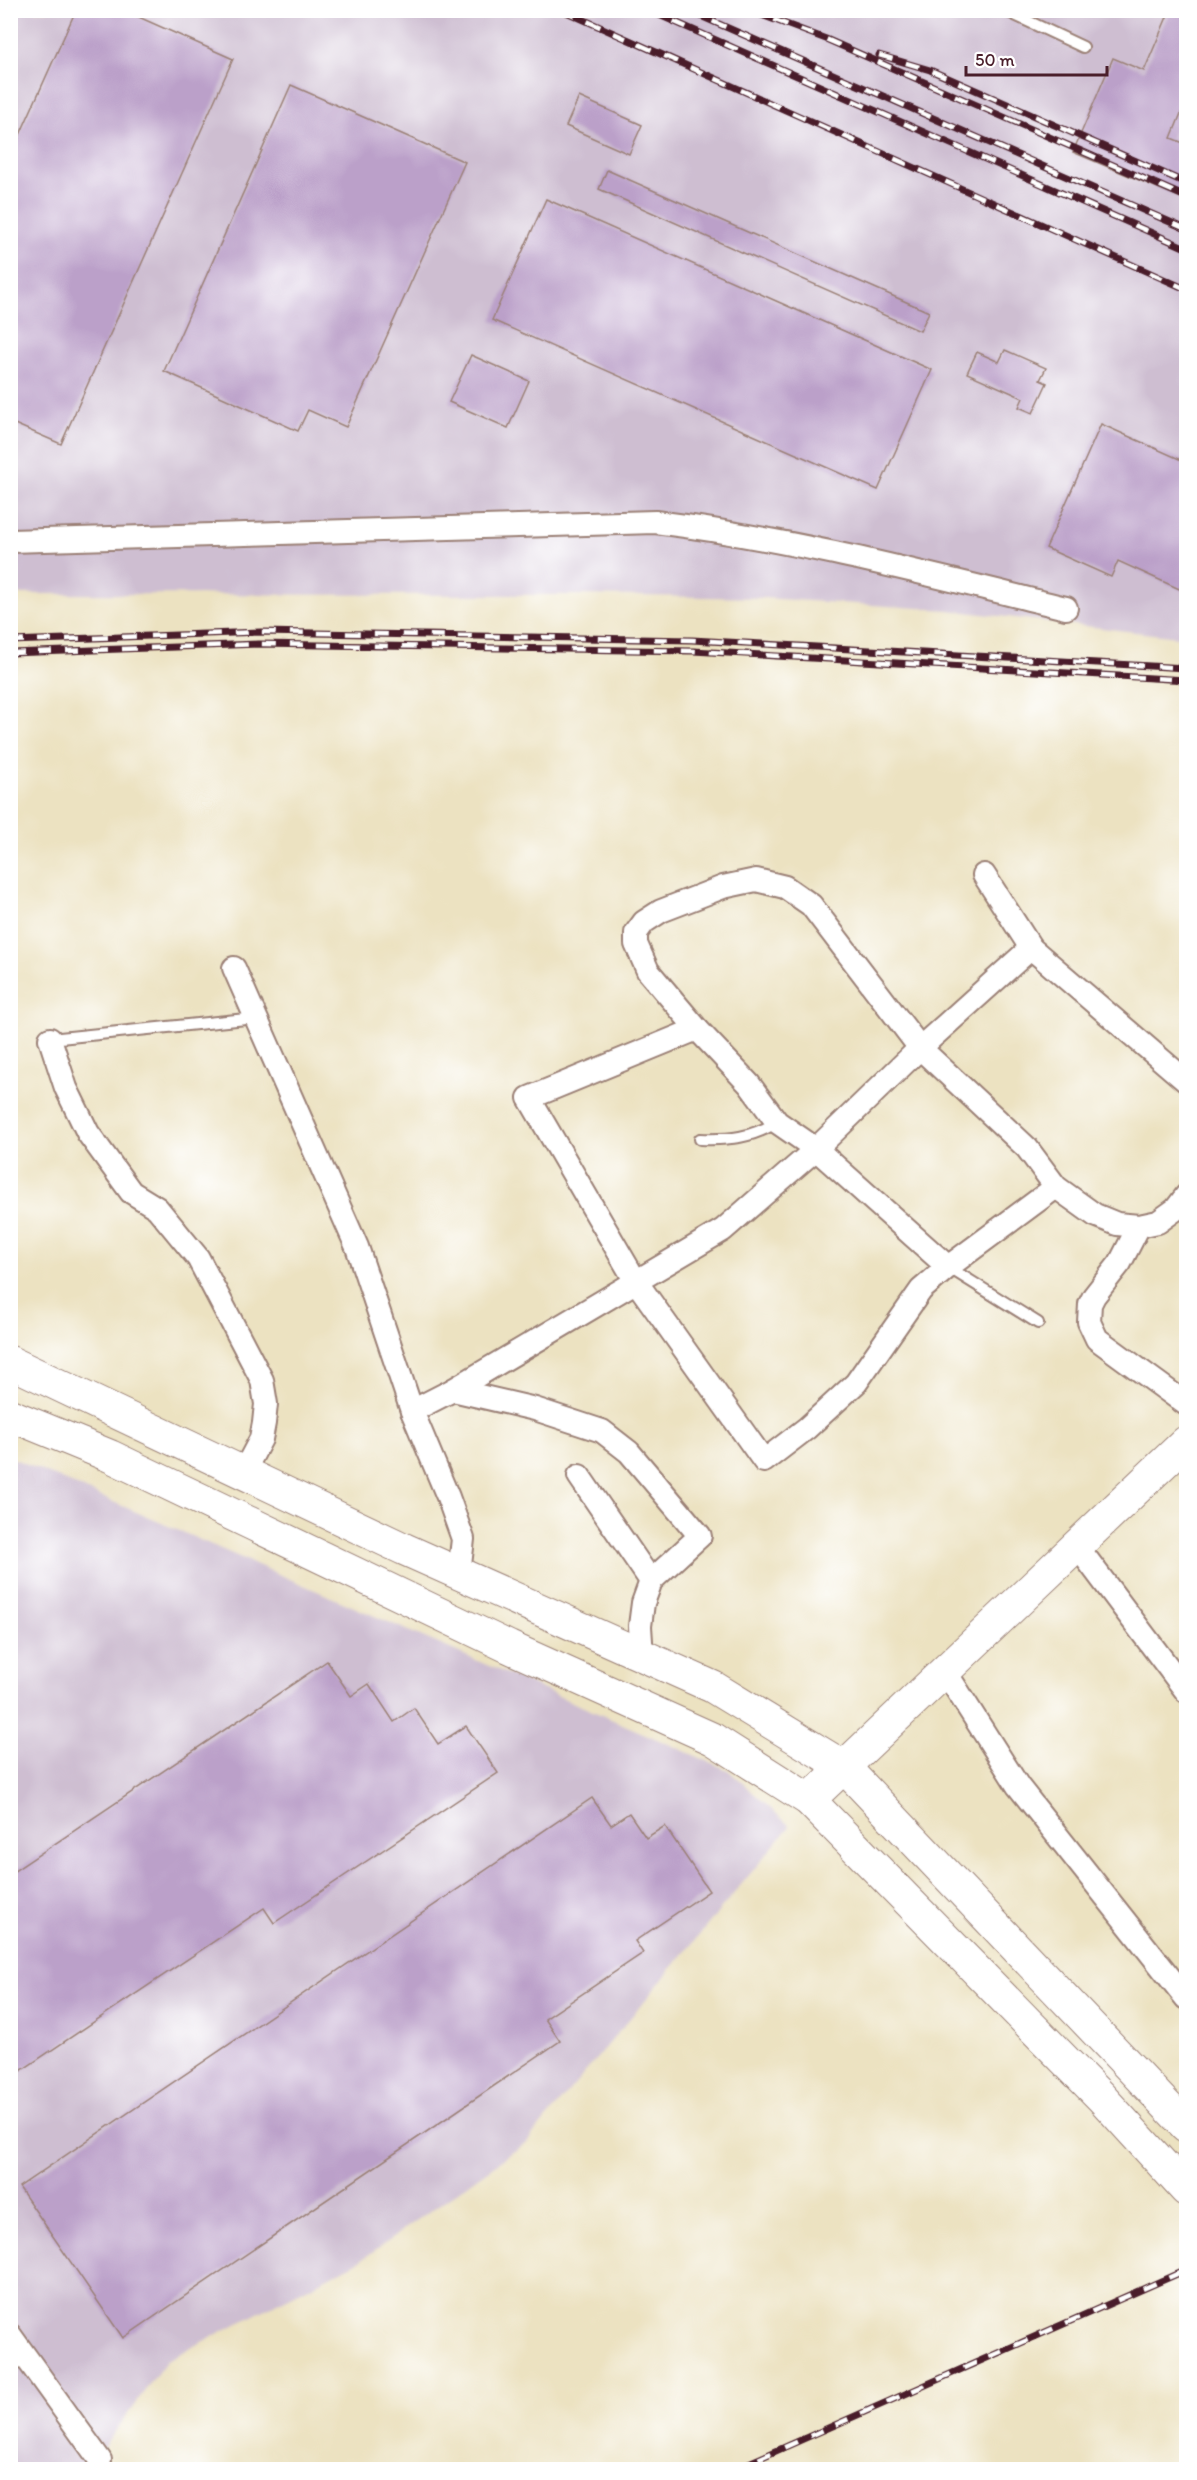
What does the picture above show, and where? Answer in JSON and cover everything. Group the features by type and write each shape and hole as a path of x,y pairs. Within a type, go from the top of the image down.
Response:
{"main road":[{"path":"10,1362 459,1574 713,1687 844,1767 1186,2125"},
{"path":"10,1415 110,1456 509,1647 713,1739 809,1800 1101,2097 1186,2190"},
{"path":"809,1800 1186,1442"}],"street":[{"path":"10,541 655,522 721,530 953,580 1066,608"},
{"path":"984,874 1031,948 1186,1081"},
{"path":"948,1267 816,1149 777,1122 748,1084 648,971 636,944 636,933 644,922 661,911 723,887 756,880 785,887 811,905 920,1048 1027,1148 1056,1187 1095,1215 1117,1224 1139,1226 1158,1222 1176,1209 1186,1196"},
{"path":"412,1411 453,1390 723,1230 816,1149 920,1048 1031,948"},
{"path":"234,968 357,1247 412,1411 463,1539 459,1574"},
{"path":"697,1029 529,1098 635,1281 764,1461 807,1428 856,1383 921,1290 948,1267 1056,1187"},
{"path":"50,1039 66,1088 88,1133 131,1192 157,1208 198,1258 262,1380 266,1404 261,1439 243,1473"},
{"path":"1139,1226 1120,1263 1094,1296 1090,1304 1089,1322 1097,1339 1186,1404"},
{"path":"453,1390 535,1409 602,1431 629,1452 700,1536 651,1581 643,1603 640,1626 642,1656"},
{"path":"579,1476 651,1581"},
{"path":"1077,1546 1186,1691"},
{"path":"945,1671 1018,1786 1186,1998"},
{"path":"10,2335 100,2460"}],"lane":[{"path":"1004,10 1083,46"},
{"path":"50,1039 256,1018"},
{"path":"700,1139 744,1138 762,1132 777,1122"},
{"path":"948,1267 1038,1323"}],"shaded area":[{"path":"11,11 1186,11 1186,638 948,610 763,598 577,595 11,594"},
{"path":"10,1457 728,1770 790,1826 527,2142 361,2260 167,2360 88,2469 11,2469"}],"building":[{"path":"76,10 123,10 233,59 61,444 10,422 10,157"},
{"path":"1170,10 1186,10 1186,101 1171,138 1186,144 1186,200 1073,152 1113,58 1144,71"},
{"path":"291,85 465,162 346,427 308,410 298,431 164,371"},
{"path":"579,97 642,125 629,154 566,126"},
{"path":"607,170 929,312 920,331 599,189"},
{"path":"546,199 932,370 878,490 492,320"},
{"path":"1005,350 1046,368 1040,380 1047,383 1033,413 1019,407 1023,398 967,373 977,352 999,362"},
{"path":"471,355 529,381 508,428 449,402"},
{"path":"1101,424 1186,462 1186,592 1118,561 1111,577 1046,548"},
{"path":"327,1661 351,1696 369,1684 394,1722 414,1708 438,1744 466,1726 498,1773 274,1923 264,1908 10,2078 10,1874"},
{"path":"592,1798 611,1825 629,1813 646,1838 665,1826 709,1891 635,1941 643,1953 545,2019 560,2041 123,2338 19,2187"}],"railway":[{"path":"562,10 1186,289"},
{"path":"648,10 1186,248"},
{"path":"687,10 1186,229"},
{"path":"748,10 826,39 1186,197"},
{"path":"879,55 930,70 1186,183"},
{"path":"10,641 261,632 692,640 1186,668"},
{"path":"10,653 259,644 693,651 1186,680"},
{"path":"733,2470 1186,2270"}]}
